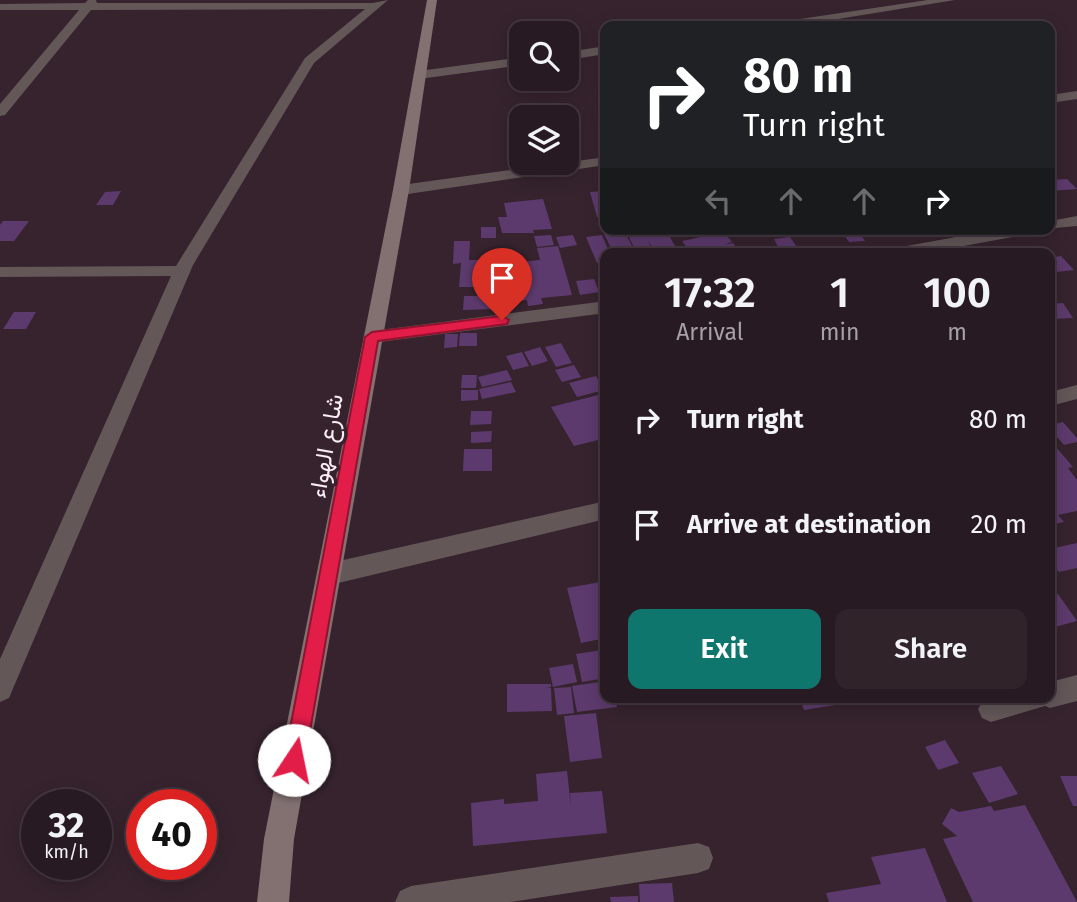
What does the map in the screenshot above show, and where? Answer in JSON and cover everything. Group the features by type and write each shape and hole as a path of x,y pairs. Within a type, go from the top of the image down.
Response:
{"street":[{"name":"شارع الهواء","path":"273,902 279,839 401,190 432,0"},
{"path":"807,21 950,0"},
{"path":"0,7 91,3 380,3"},
{"path":"0,112 91,3"},
{"path":"0,689 181,271 309,61 380,3"},
{"path":"579,53 600,51"},
{"path":"419,75 509,63"},
{"path":"1055,98 1077,95"},
{"path":"401,190 600,162"},
{"path":"1055,225 1077,221"},
{"path":"923,248 996,235"},
{"path":"0,272 181,271"},
{"path":"372,337 600,308"},
{"path":"1055,398 1077,392"},
{"path":"330,574 600,511"},
{"path":"1055,694 1077,688"},
{"path":"991,709 1015,703"},
{"path":"411,902 698,858"}],"building":[{"path":"1067,179 1077,189 1055,191 1055,180"},
{"path":"121,191 113,205 96,205 105,192"},
{"path":"600,191 600,217 597,217 590,192"},
{"path":"543,199 552,229 533,230 534,233 502,233 498,217 507,217 504,203"},
{"path":"3,221 29,221 14,241 0,241 0,225"},
{"path":"481,227 496,227 496,238 481,238"},
{"path":"551,235 554,245 537,247 534,236"},
{"path":"573,235 577,245 560,248 556,237"},
{"path":"602,235 607,248 600,248 600,263 597,263 586,237"},
{"path":"604,235 626,235 633,248 611,248"},
{"path":"628,235 675,236 670,237 676,248 652,248 648,240 651,248 634,248"},
{"path":"710,235 726,235 732,242 723,245 733,243 737,248 687,248 682,241"},
{"path":"844,235 861,235 865,241 849,242"},
{"path":"790,237 797,247 778,248 774,239"},
{"path":"454,241 470,241 469,260 484,260 483,264 489,263 488,287 459,287 461,263 453,264"},
{"path":"558,246 572,295 541,298 543,304 528,306 527,300 498,303 491,265 540,260 537,248"},
{"path":"1061,256 1074,270 1056,272 1055,257"},
{"path":"594,279 599,292 580,295 576,281"},
{"path":"464,296 494,296 493,309 463,310"},
{"path":"1063,303 1073,318 1055,319 1055,304"},
{"path":"14,312 36,312 26,329 3,329"},
{"path":"460,333 477,333 477,346 459,346"},
{"path":"445,334 458,334 457,347 444,348"},
{"path":"561,343 572,363 556,367 545,347"},
{"path":"540,347 548,361 532,366 524,352"},
{"path":"522,352 529,366 513,370 506,356"},
{"path":"574,365 581,377 562,382 555,370"},
{"path":"507,370 512,380 482,387 478,377"},
{"path":"462,375 477,375 476,388 461,388"},
{"path":"596,376 600,391 577,397 569,383"},
{"path":"511,382 516,392 482,399 479,389"},
{"path":"461,390 478,390 478,400 461,401"},
{"path":"600,395 600,440 574,446 551,407"},
{"path":"471,411 492,411 491,424 470,425"},
{"path":"1063,422 1077,438 1077,442 1064,445 1055,435 1055,424"},
{"path":"492,431 491,442 471,443 471,432"},
{"path":"1055,447 1073,467 1068,468 1077,480 1077,511 1058,515 1064,522 1055,524"},
{"path":"464,449 492,449 492,471 463,471"},
{"path":"1077,543 1077,568 1059,572 1055,567 1055,548"},
{"path":"600,582 600,639 581,643 567,588"},
{"path":"1055,594 1058,594 1077,621 1055,627"},
{"path":"600,650 600,679 582,682 576,654"},
{"path":"573,664 577,682 553,687 549,668"},
{"path":"600,682 600,703 616,703 617,707 577,712 572,686"},
{"path":"507,684 551,684 551,687 547,688 551,688 552,711 507,712"},
{"path":"571,687 574,713 557,715 554,688"},
{"path":"802,703 835,705 804,710"},
{"path":"596,713 602,758 570,762 564,716"},
{"path":"945,740 959,763 938,770 925,747"},
{"path":"1001,766 1018,794 989,803 972,773"},
{"path":"567,771 571,807 570,793 602,791 607,833 473,846 471,803 504,799 504,804 538,801 536,774"},
{"path":"1060,776 1077,776 1077,806 1073,806"},
{"path":"1025,805 1077,902 973,902 943,839 957,836 942,824 951,808 959,812 991,806 994,811"},
{"path":"925,848 947,902 829,902 826,893 881,884 871,857"},
{"path":"672,883 674,902 640,902 639,884"},
{"path":"638,896 638,902 611,902 610,897"}],"route":[{"path":"294,760 372,337 502,320"}]}
